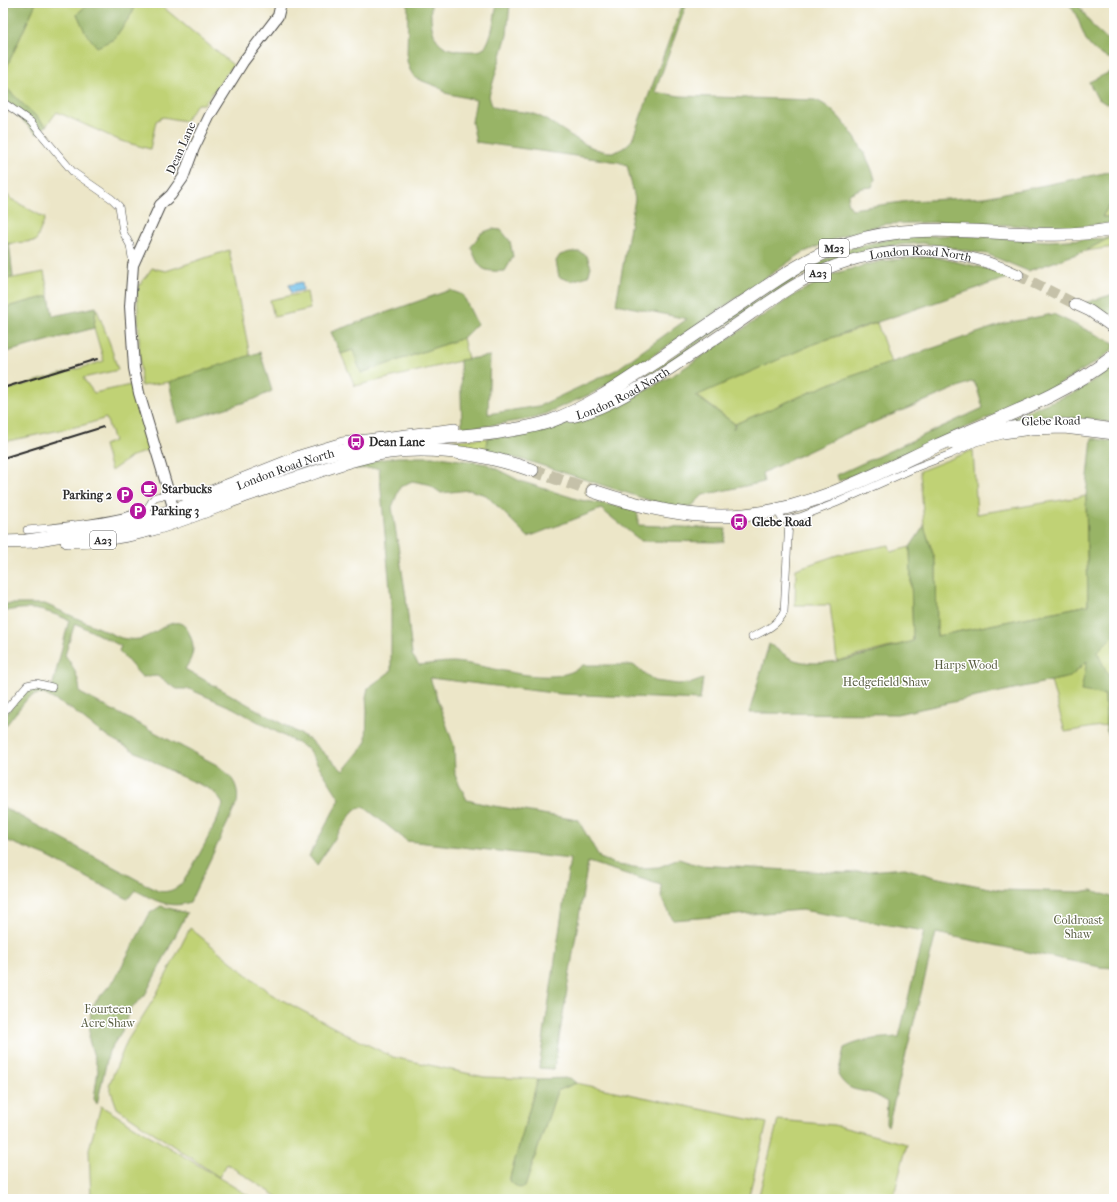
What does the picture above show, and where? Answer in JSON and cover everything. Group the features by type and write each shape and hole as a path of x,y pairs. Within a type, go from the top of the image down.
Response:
{"highway":[{"name":"M23","path":"550,422 580,408 633,378 785,274 817,256 850,242 884,234 920,229 957,229 1054,235 1114,230"},
{"path":"592,491 648,506 688,514 725,516 777,510 831,493 937,445 1038,402 1085,377 1114,356"},
{"name":"London Road North","path":"176,516 196,499 305,462 352,448 491,433 550,422"},
{"name":"London Road North","path":"176,516 355,459 388,452 421,450 454,452 490,459 532,470"},
{"name":"A23","path":"3,542 27,535 115,521 176,516"},
{"name":"A23","path":"27,535 96,541 145,533 176,516"}],"main road":[{"name":"London Road North","path":"550,422 579,415 632,392 667,371 793,286 824,270 854,259 886,253 936,252 987,261 1018,275"},
{"path":"1075,304 1090,311 1114,328"},
{"path":"937,445 954,444 1000,429 1031,425 1075,424 1114,429"}],"street":[{"path":"3,9 6,3"},
{"name":"Dean Lane","path":"176,516 139,393 134,368 130,306 133,265 160,205 171,195 183,178 194,148 210,115 243,62 278,16 281,3"},
{"path":"3,102 31,122 73,172 112,199 119,206 123,232 130,245 133,265"},
{"name":"London Road North","path":"196,499 302,453 342,441 455,427"},
{"name":"Glebe Road","path":"789,520 836,503 917,467 989,438 1016,433 1048,430 1079,431 1114,436"},
{"path":"115,521 148,507 155,496 169,493 179,497 196,499"},
{"path":"752,637 775,624 782,618 784,612 789,520 782,519 777,510"},
{"path":"3,713 27,685 36,683 52,687"}],"green space":[{"path":"10,3 36,3 3,75 3,23"},
{"path":"36,3 89,3 77,14 98,46 114,39 133,12 134,3 158,3 233,65 204,104 197,104 185,121 163,117 156,121 150,149 121,141 57,112 46,126 3,85 3,75"},
{"path":"89,3 134,3 133,12 114,39 97,47 85,32 77,14"},
{"path":"408,3 431,3 431,23 433,31 436,38 446,48 478,51 484,48 489,39 493,27 497,3 510,3 507,35 489,96 492,106 534,114 582,142 601,151 611,152 620,150 632,140 683,3 687,3 655,92 680,96 815,100 824,105 834,112 852,133 866,157 875,179 872,187 862,188 849,194 847,202 852,209 909,201 985,197 1114,171 1114,204 1108,207 1102,217 1114,217 1114,223 1060,229 941,222 884,224 845,235 802,253 648,359 593,393 535,418 487,426 462,428 460,360 490,356 488,414 539,406 616,370 687,319 616,304 635,199 627,165 618,162 476,142 472,122 476,100 445,93 441,88 415,78 410,70 407,61"},
{"path":"1068,3 1077,3 1094,28 1114,46 1114,60 1094,50 1088,43 1074,12"},
{"path":"1110,72 1114,73 1114,103 1106,104 1097,98 1089,82"},
{"path":"3,85 46,126 37,134 11,110 3,115"},
{"path":"3,190 11,199 45,218 36,241 3,244"},
{"path":"1114,204 1114,217 1102,217 1108,207"},
{"path":"492,229 501,230 510,241 513,257 505,271 491,271 482,268 479,265 471,247 481,233"},
{"path":"960,235 1048,241 1109,238 1085,251 1028,271 987,254 922,243 888,246 839,258 799,277 645,378 637,381 804,268 851,248 898,237"},
{"path":"1114,237 1114,247 1085,251 1109,238"},
{"path":"9,243 13,277 3,280 3,244"},
{"path":"229,250 250,356 169,382 141,386 137,289 152,268 166,271"},
{"path":"570,252 580,252 587,256 591,267 588,276 571,281 559,277 556,261 560,255"},
{"path":"931,256 992,270 1007,278 816,343 696,396 735,424 733,429 737,423 832,383 1006,323 1053,314 1114,343 1114,348 1101,359 1040,396 839,481 837,475 983,408 977,388 973,381 841,436 762,473 764,482 703,495 691,507 673,508 531,462 486,451 487,438 529,433 583,420 639,394 675,374 796,294 836,273 882,261"},
{"path":"44,272 49,296 3,308 3,280"},
{"path":"450,290 463,295 477,324 463,338 361,373 353,350 341,354 331,332"},
{"path":"307,292 310,309 274,317 270,300"},
{"path":"1114,294 1114,321 1084,303"},
{"path":"49,296 53,316 96,307 94,328 3,353 3,308"},
{"path":"96,307 118,370 83,378 94,393 135,384 152,450 132,456 111,471 104,445 114,441 106,418 84,425 3,442 3,391 104,361 94,328"},
{"path":"877,323 891,363 832,383 735,424 696,395 816,343"},
{"path":"463,338 468,359 355,386 341,354 353,350 361,373"},
{"path":"260,352 272,391 255,399 178,423 169,382"},
{"path":"1114,366 1114,423 1057,419 1000,422 1078,391"},
{"path":"487,438 486,451 418,443"},
{"path":"1092,438 1114,442 1114,635 1097,652 1114,687 1114,743 1106,730 1105,695 1081,691 1087,661 1070,677 897,714 749,713 769,644 790,658 802,662 817,663 833,662 851,658 913,641 910,547 924,526 936,563 937,636 1088,605 1086,496"},
{"path":"973,450 977,514 1086,496 1088,605 937,636 936,563 924,526 920,471"},
{"name":"Coldroast Shaw","path":"397,457 439,457 487,464 520,481 580,500 635,509 638,515 638,525 726,529 724,542 641,541 601,509 528,537 486,495 469,490 441,493 428,484 412,481 400,487 392,507 406,597 412,655 419,665 453,662 521,674 555,676 570,672 583,665 633,665 655,681 678,684 692,683 703,679 700,700 561,694 430,678 454,746 455,775 467,800 578,820 600,858 618,865 641,868 659,867 679,859 697,865 845,873 905,868 934,877 1000,890 1080,892 1092,890 1114,898 1114,968 1100,967 936,933 888,1126 886,1123 887,1102 873,1094 849,1087 838,1075 844,1048 864,1041 899,1037 924,931 802,910 673,920 662,898 661,885 588,862 554,1069 539,1068 570,859 407,841 364,807 354,810 317,865 309,856 340,799 308,749 233,708 189,689 177,689 157,676 142,677 119,651 121,646 75,623 65,655 76,673 80,693 217,765 230,776 233,781 237,790 237,803 190,902 183,904 175,905 161,902 135,890 128,899 46,856 3,839 3,807 158,891 168,891 179,886 185,879 211,832 223,804 216,794 208,788 180,776 103,734 71,709 44,694 34,695 27,699 3,729 3,719 19,697 32,688 40,686 52,688 69,620 44,611 29,609 3,612 3,604 45,604 121,638 128,639 139,639 168,625 175,623 181,624 186,628 193,646 191,658 185,669 309,739 343,771 366,743 366,697 368,688 391,671 391,600 379,468 355,469 360,463"},
{"path":"889,545 891,552 910,547 913,641 837,661 830,605 795,605 796,569 837,555"},
{"path":"1114,635 1114,687 1096,652"},
{"path":"1088,660 1105,695 1106,725 1065,732 1051,681 1070,677"},
{"name":"Fourteen Acre Shaw","path":"161,906 187,913 145,995 130,1009 122,1031 109,1051 97,1104 94,1099 98,1070 89,1040 91,1007 115,979 150,913"},
{"path":"190,928 271,994 393,1057 484,1077 538,1079 509,1181 525,1187 557,1091 576,1083 767,1123 748,1199 281,1199 227,1164 219,1177 117,1108 109,1085 127,1041 155,997"},
{"path":"570,1078 576,1083 557,1091 525,1187 519,1188 509,1181 538,1079"},
{"path":"101,1106 254,1199 91,1199 89,1149"},
{"path":"778,1120 834,1125 907,1144 893,1199 758,1199"}],"water":[{"path":"302,282 303,290 291,293 289,285"}],"tunnel":[{"path":"1018,275 1075,304"},
{"path":"532,470 593,491"}],"railway":[{"path":"3,388 97,359"},
{"path":"3,458 103,427"}],"place":[{"name":"Dean Lane","path":"356,442"},
{"name":"Starbucks","path":"149,489"},
{"name":"Parking 2","path":"125,495"},
{"name":"Parking 3","path":"138,511"},
{"name":"Glebe Road","path":"739,522"}],"park label":[{"name":"Harps Wood","path":"966,665"},
{"name":"Hedgefield Shaw","path":"886,682"}]}
